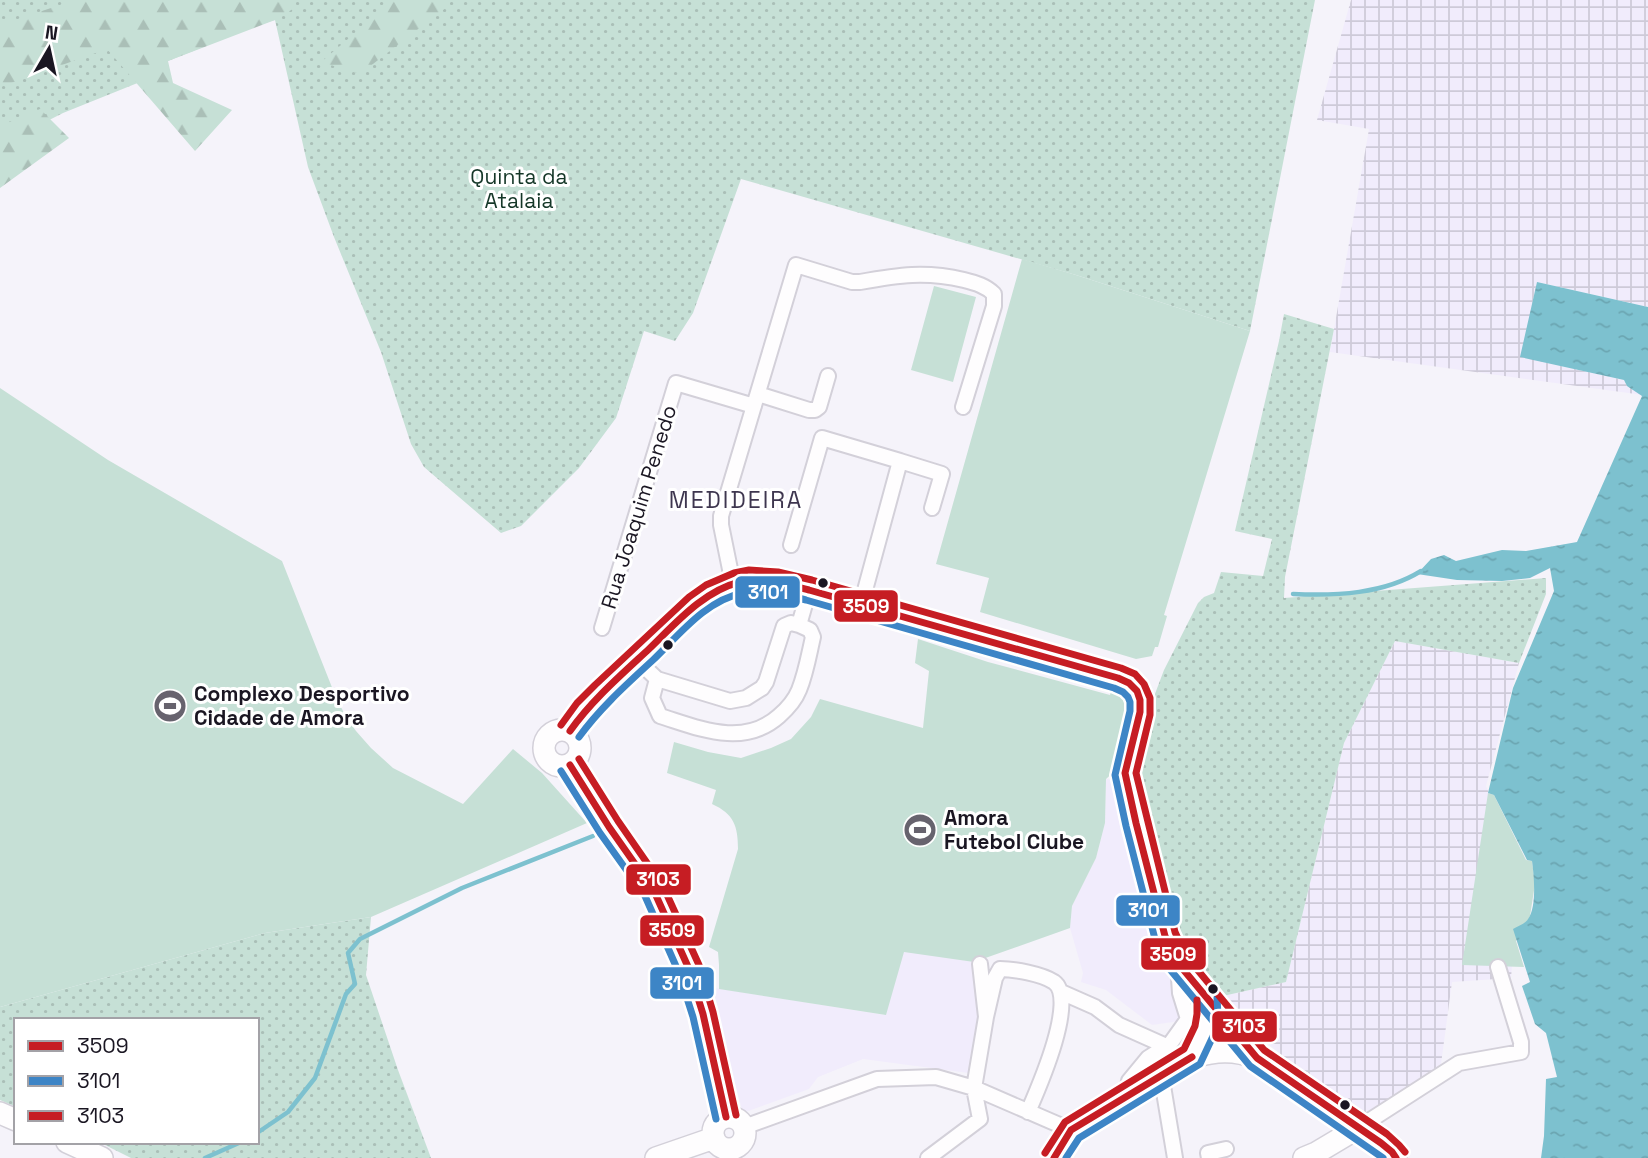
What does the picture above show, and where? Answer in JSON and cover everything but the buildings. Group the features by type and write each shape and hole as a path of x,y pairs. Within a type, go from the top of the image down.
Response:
{"street":[{"path":"733,584 720,520 796,265 852,282 896,275 935,274 987,287 994,294 995,306 963,407"},
{"path":"756,400 815,410 819,407 828,376"},
{"name":"Rua Joaquim Penedo","path":"602,628 676,383 756,400"},
{"path":"791,545 822,438 942,474 932,508"},
{"path":"861,605 900,461"},
{"path":"569,732 586,710 696,605 712,593 744,581 779,582 1129,683 1137,691 1140,712 1125,773 1165,936 1177,962 1257,1058 1387,1148 1396,1158"},
{"path":"799,625 809,590"},
{"path":"637,660 657,679 730,701 746,698 762,688 784,626 791,623 799,625 810,629 813,636 799,690 782,714 758,730 736,734 715,733 660,716 653,699 657,679"},
{"path":"553,732 569,732 575,735 580,745 578,757 570,765 551,763 544,746 548,736 553,732"},
{"path":"570,765 654,891 689,968 735,1122 745,1131 740,1144 656,1158"},
{"path":"1126,1096 1129,1081 1148,1058 1170,1044 1188,1019 1180,993 1177,962"},
{"path":"980,964 986,1017"},
{"path":"1313,1156 1459,1063 1521,1052 1521,1042 1498,967"},
{"path":"928,1157 980,1119 974,1088 986,1017 995,978 1000,969 1015,969 1055,982 1061,992 1058,1032 1045,1073 1028,1112"},
{"path":"1061,992 1096,1007 1119,1025 1166,1046"},
{"path":"1192,1057 1207,1025 1207,999"},
{"path":"1054,1158 1071,1130 1192,1057 1230,1051 1257,1058"},
{"path":"1161,1074 1175,1158"},
{"path":"735,1122 877,1079 936,1077 974,1088 1071,1130"},
{"path":"71,1144 102,1158"},
{"path":"1209,1158 1208,1153 1226,1149"}],"shaded area":[{"path":"1351,0 1648,0 1648,307 1537,282 1521,357 1624,380 1627,386 1643,395 1330,352 1369,129 1317,120"},
{"path":"1395,641 1519,663 1486,786 1520,868 1511,978 1452,982 1441,1064 1360,1122 1214,998 1286,982 1344,743"},
{"path":"1106,779 1114,780 1166,950 1172,983 1184,1015 1180,1021 1152,1025 1106,990 1081,982 1083,973 1070,928 1072,906 1096,858 1105,823"},
{"path":"904,951 974,962 978,1011 969,1073 863,1059 818,1077 809,1089 743,1113 708,987 885,1015"}],"green space":[{"name":"Quinta da Atalaia","path":"0,0 1315,0 1250,331 1076,275 741,179 693,313 675,341 644,331 616,418 579,468 521,526 501,533 424,467 411,444 381,352 308,167 275,20 143,71 145,80 63,113 0,145"},
{"path":"75,0 296,0 296,7 275,20 168,61 173,83 232,110 195,151 107,49 0,87 0,25"},
{"path":"394,0 444,0 448,6 360,74 321,62"},
{"path":"40,109 69,138 0,188 0,126"},
{"path":"1022,259 1250,331 1164,615 1167,616 1158,647 1155,647 1152,656 1136,659 980,612 989,578 936,564"},
{"path":"934,286 976,297 953,382 911,370"},
{"path":"1284,314 1334,329 1285,577 1284,598 1546,578 1546,594 1519,663 1395,641 1344,743 1286,982 1214,998 1178,944 1136,811 1144,805 1145,799 1137,786 1138,763 1147,715 1164,670 1198,603 1214,593 1221,572 1263,576 1272,539 1235,531"},
{"name":"Complexo Desportivo Cidade de Amora","path":"0,388 108,460 282,561 346,717 371,748 393,768 463,804 513,749 542,773 587,823 371,917 265,933 0,1007"},
{"name":"Amora Futebol Clube","path":"918,639 988,662 1110,695 1113,683 1124,691 1127,705 1118,768 1106,779 1105,823 1096,858 1072,906 1070,928 974,962 904,952 886,1015 719,989 718,952 709,947 738,849 737,834 730,817 712,804 716,790 667,773 674,742 741,758 791,739 811,717 820,699 923,728 929,671 915,663"},
{"path":"1488,793 1494,795 1526,860 1532,861 1535,884 1530,916 1516,941 1524,967 1462,965"},
{"path":"371,917 366,975 431,1158 131,1158 103,1144 259,1144 259,1018 14,1018 14,1106 0,1100 0,1007 265,933"}],"water":[{"path":"1537,282 1648,307 1648,1158 1541,1158 1546,1079 1557,1077 1546,1033 1535,1024 1522,986 1530,982 1513,929 1528,919 1533,907 1532,861 1527,860 1494,795 1488,793 1513,688 1554,591 1550,568 1530,578 1502,581 1457,580 1417,574 1431,559 1444,555 1456,561 1502,550 1526,551 1577,542 1642,396 1627,386 1624,380 1520,357"}],"waterway":[{"path":"1293,594 1376,589 1407,579 1421,571"},
{"path":"259,1132 288,1112 315,1078 346,994 355,984 348,953 360,939 462,888 593,836"},
{"path":"205,1158 236,1144"}],"transit line":[{"name":"3103","path":"561,725 577,703 689,597 706,585 734,573 749,570 778,572 812,580 1135,674 1144,684 1150,698 1150,715 1136,773 1175,932 1186,956 1264,1050 1387,1134 1405,1152"},
{"name":"3509","path":"570,731 607,688 690,610 727,586 757,580 809,590 1129,683 1137,691 1140,712 1125,773 1165,936 1177,962 1257,1058 1381,1143 1396,1158"},
{"name":"3101","path":"579,737 614,697 705,611 730,597 759,591 806,600 1123,692 1130,702 1130,711 1115,775 1155,939 1168,967 1250,1066 1383,1158"},
{"name":"3103","path":"579,759 663,886 699,965 713,1012 736,1115"},
{"name":"3509","path":"570,765 654,891 689,969 703,1014 726,1117"},
{"name":"3101","path":"561,771 600,833 645,896 679,973 693,1017 716,1119"},
{"name":"3101","path":"1066,1158 1079,1138 1200,1064 1215,1032 1217,998"},
{"name":"3103","path":"1045,1153 1065,1122 1184,1049 1195,1026 1197,1000"},
{"name":"3509","path":"1054,1158 1071,1130 1192,1057"}],"place":[{"name":"Complexo Desportivo Cidade de Amora","path":"170,706"},
{"name":"Amora Futebol Clube","path":"920,830"}],"district":[{"name":"MEDIDEIRA","path":"736,500"}]}
